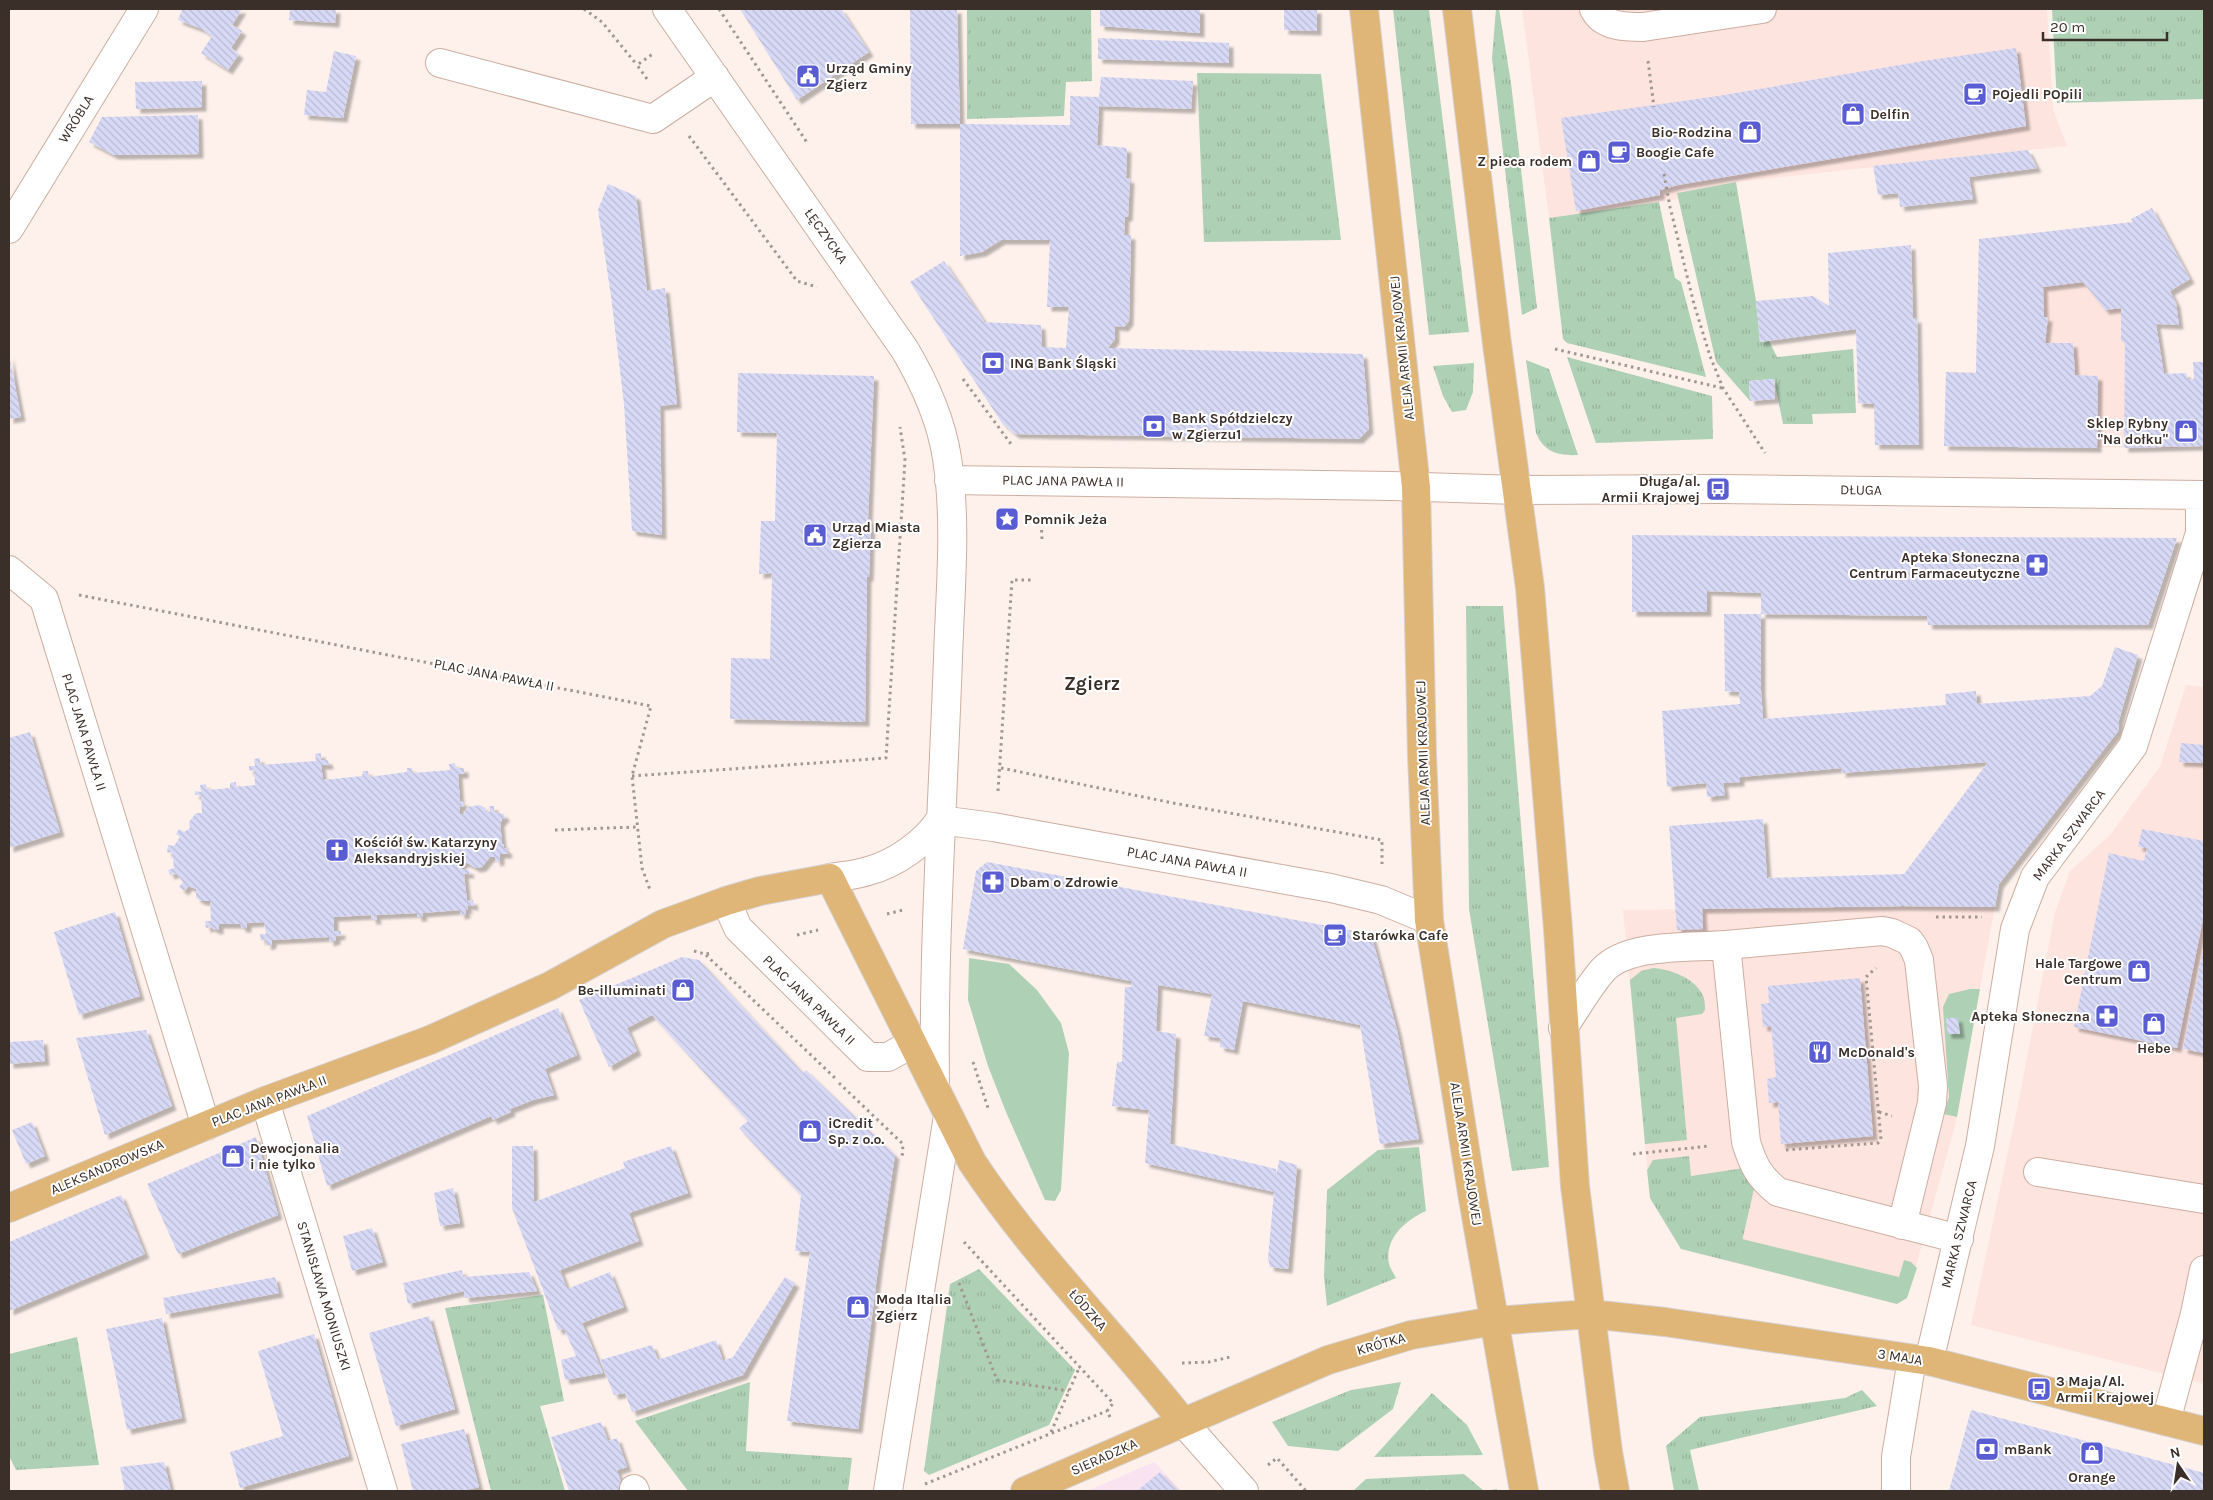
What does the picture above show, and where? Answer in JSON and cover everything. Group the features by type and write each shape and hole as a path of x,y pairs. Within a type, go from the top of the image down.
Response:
{"main road":[{"name":"ALEJA ARMII KRAJOWEJ","path":"1364,9 1416,487 1422,755 1429,920 1494,1321 1524,1491"},
{"path":"1457,9 1530,588 1558,930 1575,1186 1590,1314 1615,1491"},
{"path":"830,878 948,1116"},
{"name":"PLAC JANA PAWŁA II","path":"206,1126 265,1101 430,1040 550,986 663,924 760,891 830,878"},
{"name":"ŁÓDZKA","path":"948,1116 972,1162 1001,1206 1040,1255 1183,1422"},
{"name":"ALEKSANDROWSKA","path":"9,1208 206,1126"},
{"name":"KRÓTKA","path":"1183,1422 1328,1360 1411,1335 1494,1321 1590,1314"},
{"name":"3 MAJA","path":"1590,1314 1684,1324 1920,1360 2204,1431"},
{"name":"SIERADZKA","path":"1025,1491 1183,1422"}],"street":[{"name":"WRÓBLA","path":"9,229 144,9"},
{"name":"ŁĘCZYCKA","path":"667,9 905,350 933,405 942,434 949,480"},
{"path":"1594,9 1607,22 1624,27 1643,27 1762,9"},
{"path":"440,62 653,119 715,77"},
{"path":"935,1088 934,1007 937,901 945,754 950,589 949,480"},
{"name":"PLAC JANA PAWŁA II","path":"949,480 1517,490"},
{"name":"DŁUGA","path":"1517,490 1737,489 2202,495"},
{"name":"MARKA SZWARCA","path":"1896,1491 1896,1457 1920,1360 1959,1239 1980,1146 2015,929 2035,878 2133,746 2200,533 2202,495"},
{"path":"9,570 44,599"},
{"name":"PLAC JANA PAWŁA II","path":"44,599 206,1126"},
{"name":"PLAC JANA PAWŁA II","path":"830,878 869,871 892,861 923,840 940,820 993,827 1331,888 1381,900 1429,920"},
{"name":"PLAC JANA PAWŁA II","path":"726,901 738,928 868,1057 888,1057 913,1043"},
{"path":"1564,1028 1603,970 1619,957 1649,950 1882,931 1892,933 1909,941 1914,948 1921,970 1933,1086 1932,1103 1902,1225"},
{"path":"1726,945 1746,1142 1752,1160 1763,1180 1778,1192 1959,1239"},
{"name":"STANISŁAWA MONIUSZKI","path":"265,1101 383,1491"},
{"path":"888,1491 948,1116"},
{"path":"2038,1172 2204,1199"},
{"path":"2166,1421 2195,1314 2204,1270"},
{"name":"ŁÓDZKA","path":"1183,1422 1244,1491"}],"path":[{"path":"584,9 602,22 637,65"},
{"path":"1664,174 1670,207 1694,304 1723,388 1765,453"},
{"path":"1555,349 1723,388"},
{"path":"632,776 886,758 905,460 899,421 968,388 1014,449"},
{"path":"993,827 1000,768 1012,580 1034,580"},
{"name":"PLAC JANA PAWŁA II","path":"44,599 56,591 140,605 651,706"},
{"path":"1000,768 1172,802 1382,840 1381,900"},
{"path":"555,830 637,827"},
{"path":"1633,1154 1776,1139 1779,1151 1878,1143 1882,1139 1866,977 1938,917"},
{"path":"971,1054 975,1072 991,1115"},
{"path":"965,1254 971,1249"},
{"path":"958,1281 997,1380 1069,1392"},
{"path":"1050,1432 1080,1366"},
{"path":"920,1481 926,1485 1050,1432 1106,1411"},
{"path":"1276,1458 1306,1491"}],"shaded area":[{"path":"1522,9 2047,9 2053,109 2067,146 1736,182 1677,193 1678,199 1549,218"},
{"path":"2133,222 2176,303 2179,325 2156,325 2178,448 1944,446 1946,372 1976,372 1979,239"},
{"path":"2186,685 2204,687 2204,1384 1971,1325 2018,1104 2055,912 2070,871 2110,835 2160,766"},
{"path":"1995,906 1955,1126 1907,1298 1897,1304 1681,1249 1650,1198 1623,910"},
{"path":"1154,1462 1181,1491 1087,1491"}],"green space":[{"path":"967,9 1091,9 1092,81 1066,82 1064,116 967,119"},
{"path":"1393,9 1429,9 1469,332 1429,335"},
{"path":"1496,9 1499,9 1511,83 1537,308 1522,315 1492,58"},
{"path":"2052,9 2204,9 2204,99 2057,103"},
{"path":"1197,73 1321,74 1341,240 1204,242"},
{"path":"1736,182 1756,301 1760,342 1769,341 1777,357 1853,349 1856,413 1812,414 1813,424 1783,424 1774,379 1749,381 1750,401 1716,362 1677,193"},
{"path":"1659,202 1675,278 1681,282 1706,377 1567,343 1563,339 1549,218"},
{"path":"1567,357 1712,396 1713,439 1596,443"},
{"path":"1526,360 1549,369 1578,455 1564,455 1552,452 1539,439 1536,433"},
{"path":"1474,363 1473,392 1466,410 1452,412 1443,396 1433,366"},
{"path":"1466,606 1503,606 1549,1167 1512,1171 1469,909"},
{"path":"969,958 1009,964 1037,990 1061,1023 1069,1053 1061,1190 1055,1201 1045,1200 988,1066 968,1000"},
{"path":"1653,968 1674,972 1693,983 1703,996 1705,1010 1702,1014 1676,1018 1687,1140 1645,1144 1630,980 1641,971"},
{"path":"1970,989 1980,989 1957,1117 1944,1114 1949,1097 1943,1007 1949,994"},
{"path":"1419,1147 1426,1211 1411,1219 1393,1238 1388,1255 1390,1266 1396,1278 1327,1306 1324,1277 1327,1190 1378,1150"},
{"path":"1689,1156 1691,1176 1744,1168 1753,1180 1754,1189 1737,1263 1681,1249 1650,1198 1647,1170 1653,1160"},
{"path":"1742,1239 1899,1277 1904,1260 1911,1262 1917,1268 1907,1298 1897,1304 1737,1263"},
{"path":"979,1269 1075,1370 1049,1425 929,1475 924,1471 950,1284"},
{"path":"543,1295 564,1401 540,1406 565,1491 491,1491 445,1308"},
{"path":"77,1337 99,1465 16,1470 9,1456 9,1354"},
{"path":"750,1382 746,1451 852,1458 848,1491 688,1491 635,1421"},
{"path":"1401,1382 1393,1409 1338,1451 1288,1446 1272,1422 1351,1390"},
{"path":"1862,1390 1877,1406 1690,1450 1699,1491 1674,1491 1666,1446 1700,1417 1845,1398"},
{"path":"1432,1393 1467,1425 1483,1455 1374,1457"},
{"path":"1464,1474 1484,1491 1429,1491 1427,1489 1424,1491 1353,1491 1366,1479"}],"building":[{"path":"178,9 242,9 232,25 242,31 231,48 239,54 228,70 201,53 212,36 202,29 178,20 182,10"},
{"path":"290,9 336,9 335,23 289,20"},
{"name":"Urząd Gminy Zgierz","path":"740,9 841,9 869,52 797,100"},
{"path":"910,9 957,9 960,124 911,124"},
{"path":"1100,9 1200,9 1200,33 1100,26"},
{"path":"1284,9 1317,9 1317,31 1284,30"},
{"path":"1098,38 1229,43 1229,63 1098,59"},
{"path":"2016,48 2026,126 1678,185 1660,190 1660,195 1576,211 1561,118 1718,96 1923,61"},
{"path":"334,51 356,56 343,118 304,115 307,90 326,92"},
{"path":"1101,77 1193,81 1191,109 1099,106 1097,145 1127,148 1126,178 1130,179 1128,217 1125,217 1124,235 1131,235 1129,321 1124,327 1115,326 1115,339 1108,348 1363,354 1369,429 1359,439 1015,434 1002,423 910,282 944,261 984,321 982,322 1041,325 1042,347 1066,348 1069,307 1047,307 1050,240 1001,240 982,252 960,256 960,124 1070,125 1070,96 1099,97"},
{"path":"202,81 202,107 136,109 135,82"},
{"path":"198,115 199,154 114,155 89,142 102,117"},
{"path":"2028,150 2037,168 1969,177 1973,199 1900,207 1898,193 1878,195 1873,166"},
{"path":"608,184 636,196 647,291 665,288 677,404 660,406 662,535 632,531 624,404 598,210"},
{"path":"2152,208 2190,279 2170,291 2176,303 2179,325 2156,324 2164,374 2186,373 2188,380 2194,379 2193,362 2204,362 2204,452 2202,446 2124,448 2125,343 2121,341 2121,308 2105,310 2083,282 2043,287 2044,317 2048,317 2045,343 2073,343 2075,375 2098,376 2097,448 1944,446 1946,372 1976,373 1979,239 2133,222 2131,219"},
{"path":"1911,245 1913,319 1917,318 1919,445 1875,445 1874,404 1858,403 1856,329 1760,342 1756,301 1813,296 1829,306 1828,253"},
{"path":"9,354 21,417 9,419"},
{"name":"Urząd Miasta Zgierza","path":"738,373 874,376 868,519 871,519 869,577 867,577 865,722 730,719 731,658 770,659 772,573 759,574 761,521 775,521 777,433 737,432"},
{"path":"1774,379 1775,399 1750,401 1749,381"},
{"path":"1632,535 2177,538 2148,625 1928,625 1927,616 1761,614 1761,593 1707,591 1707,612 1632,612"},
{"path":"1724,614 1761,614 1763,719 1946,705 1945,694 1976,691 1977,704 2090,696 2102,686 2115,647 2138,655 2119,720 2119,730 1999,884 1995,907 1903,906 1702,909 1703,929 1677,930 1669,826 1763,819 1767,878 1904,874 1988,762 1841,773 1842,768 1740,777 1740,782 1723,783 1725,795 1707,797 1706,783 1667,787 1662,711 1740,704 1739,692 1725,691"},
{"path":"30,732 60,832 9,848 9,738"},
{"path":"2181,743 2204,745 2204,763 2179,762"},
{"name":"Kościół św. Katarzyny Aleksandryjskiej","path":"321,753 321,760 328,760 329,765 321,765 323,780 362,776 363,771 368,771 369,777 407,772 407,768 412,768 413,773 450,770 449,764 455,763 456,768 464,768 464,774 458,774 460,802 464,801 464,806 459,807 460,814 464,814 467,807 480,805 485,808 486,812 490,812 489,806 494,806 494,812 504,814 505,818 500,822 502,844 507,849 508,854 500,854 500,861 496,862 495,857 490,857 482,867 476,868 467,863 462,863 462,869 469,870 470,874 464,874 467,901 473,900 474,906 467,905 468,910 465,909 466,914 460,915 460,910 422,913 423,917 417,917 417,913 376,915 377,920 372,920 371,915 334,917 334,931 341,931 341,935 336,936 336,940 329,942 329,937 272,940 272,944 267,946 266,939 261,941 260,934 266,934 264,922 247,923 247,928 242,928 240,924 219,924 219,930 212,927 206,928 205,921 211,921 210,901 202,901 196,898 196,889 188,886 184,891 179,887 183,882 176,873 170,875 168,870 174,868 172,852 167,853 168,845 174,846 180,837 176,834 179,829 184,832 190,828 189,822 196,813 202,813 201,795 195,795 195,791 201,792 200,785 206,784 207,790 230,788 230,783 236,782 236,787 255,785 254,770 249,771 249,766 255,766 254,759 260,758 260,765 316,761 315,754"},
{"name":"Hale Targowe Centrum","path":"2142,829 2204,841 2204,914 2177,1048 2074,1027 2109,853 2144,861 2147,848 2138,847"},
{"path":"987,862 1371,934 1397,1030 1419,1139 1380,1144 1360,1025 1243,1001 1234,1050 1220,1047 1220,1038 1204,1036 1212,994 1158,985 1156,1031 1176,1034 1170,1144 1276,1169 1275,1182 1279,1160 1297,1165 1288,1269 1270,1267 1268,1258 1274,1192 1145,1163 1149,1110 1112,1106 1117,1062 1122,1062 1125,987 1132,987 1131,981 963,949 976,871"},
{"path":"115,912 140,996 79,1015 54,932"},
{"path":"2204,950 2204,1053 2183,1049"},
{"path":"682,957 699,960 803,1073 806,1070 895,1155 879,1260 858,1429 787,1421 810,1252 795,1251 801,1195 739,1128 748,1121 652,1015 627,1028 637,1051 609,1067 579,1000"},
{"name":"McDonald's","path":"1860,978 1873,1136 1781,1144 1778,1102 1769,1103 1767,1079 1776,1077 1771,1026 1763,1027 1761,1004 1769,1003 1768,986"},
{"path":"558,1008 577,1055 545,1069 554,1095 533,1100 510,1109 511,1112 493,1120 491,1116 327,1186 307,1116"},
{"path":"1946,1018 1958,1018 1960,1034 1947,1034"},
{"path":"146,1030 172,1106 105,1135 76,1038"},
{"path":"43,1040 45,1061 9,1064 9,1042"},
{"path":"32,1122 45,1156 26,1164 12,1130"},
{"path":"256,1137 278,1215 178,1254 147,1184"},
{"path":"512,1146 533,1146 534,1202 625,1168 623,1162 671,1146 688,1193 629,1213 639,1241 560,1270 567,1289 610,1272 624,1307 582,1323 603,1373 565,1380 561,1360 576,1356 564,1329 558,1330 512,1208"},
{"path":"453,1188 460,1223 440,1226 434,1193"},
{"path":"121,1195 145,1254 9,1311 9,1242"},
{"path":"372,1228 383,1262 352,1271 343,1236"},
{"path":"462,1270 463,1277 529,1272 537,1291 465,1298 464,1291 408,1304 403,1283"},
{"path":"275,1277 279,1293 166,1314 163,1298"},
{"path":"785,1277 795,1283 743,1375 632,1412 625,1393 614,1395 600,1360 652,1345 658,1360 716,1340 723,1361 733,1357"},
{"path":"429,1316 455,1409 396,1426 369,1333"},
{"path":"162,1318 182,1418 127,1430 106,1329"},
{"path":"314,1334 349,1456 240,1488 230,1452 283,1436 258,1351"},
{"path":"1971,1410 2204,1473 2204,1491 1949,1491"},
{"path":"601,1422 608,1441 617,1438 627,1467 617,1470 624,1491 569,1491 551,1437"},
{"path":"464,1429 479,1487 462,1491 413,1491 401,1444"},
{"path":"164,1462 171,1491 125,1491 120,1467"},
{"path":"1160,1472 1178,1491 1137,1491"}],"place":[{"name":"Urząd Gminy Zgierz","path":"808,76"},
{"name":"POjedli POpili","path":"1975,94"},
{"name":"Delfin","path":"1853,114"},
{"name":"Bio-Rodzina","path":"1750,132"},
{"name":"Boogie Cafe","path":"1619,152"},
{"name":"Z pieca rodem","path":"1589,161"},
{"name":"ING Bank Śląski","path":"993,363"},
{"name":"Bank Spółdzielczy w Zgierzu1","path":"1154,426"},
{"name":"Sklep Rybny \"Na dołku\"","path":"2186,431"},
{"name":"Długa/al. Armii Krajowej","path":"1718,489"},
{"name":"Pomnik Jeża","path":"1007,519"},
{"name":"Urząd Miasta Zgierza","path":"815,535"},
{"name":"Apteka Słoneczna Centrum Farmaceutyczne","path":"2037,565"},
{"name":"Kościół św. Katarzyny Aleksandryjskiej","path":"337,850"},
{"name":"Dbam o Zdrowie","path":"993,882"},
{"name":"Starówka Cafe","path":"1335,935"},
{"name":"Hale Targowe Centrum","path":"2139,971"},
{"name":"Be-illuminati","path":"683,990"},
{"name":"Apteka Słoneczna","path":"2107,1016"},
{"name":"Hebe","path":"2154,1024"},
{"name":"McDonald's","path":"1820,1052"},
{"name":"iCredit Sp. z o.o.","path":"810,1131"},
{"name":"Dewocjonalia i nie tylko","path":"233,1156"},
{"name":"Moda Italia Zgierz","path":"858,1307"},
{"name":"3 Maja/Al. Armii Krajowej","path":"2039,1389"},
{"name":"mBank","path":"1987,1449"},
{"name":"Orange","path":"2092,1453"}],"district":[{"name":"Zgierz","path":"1092,684"}]}
